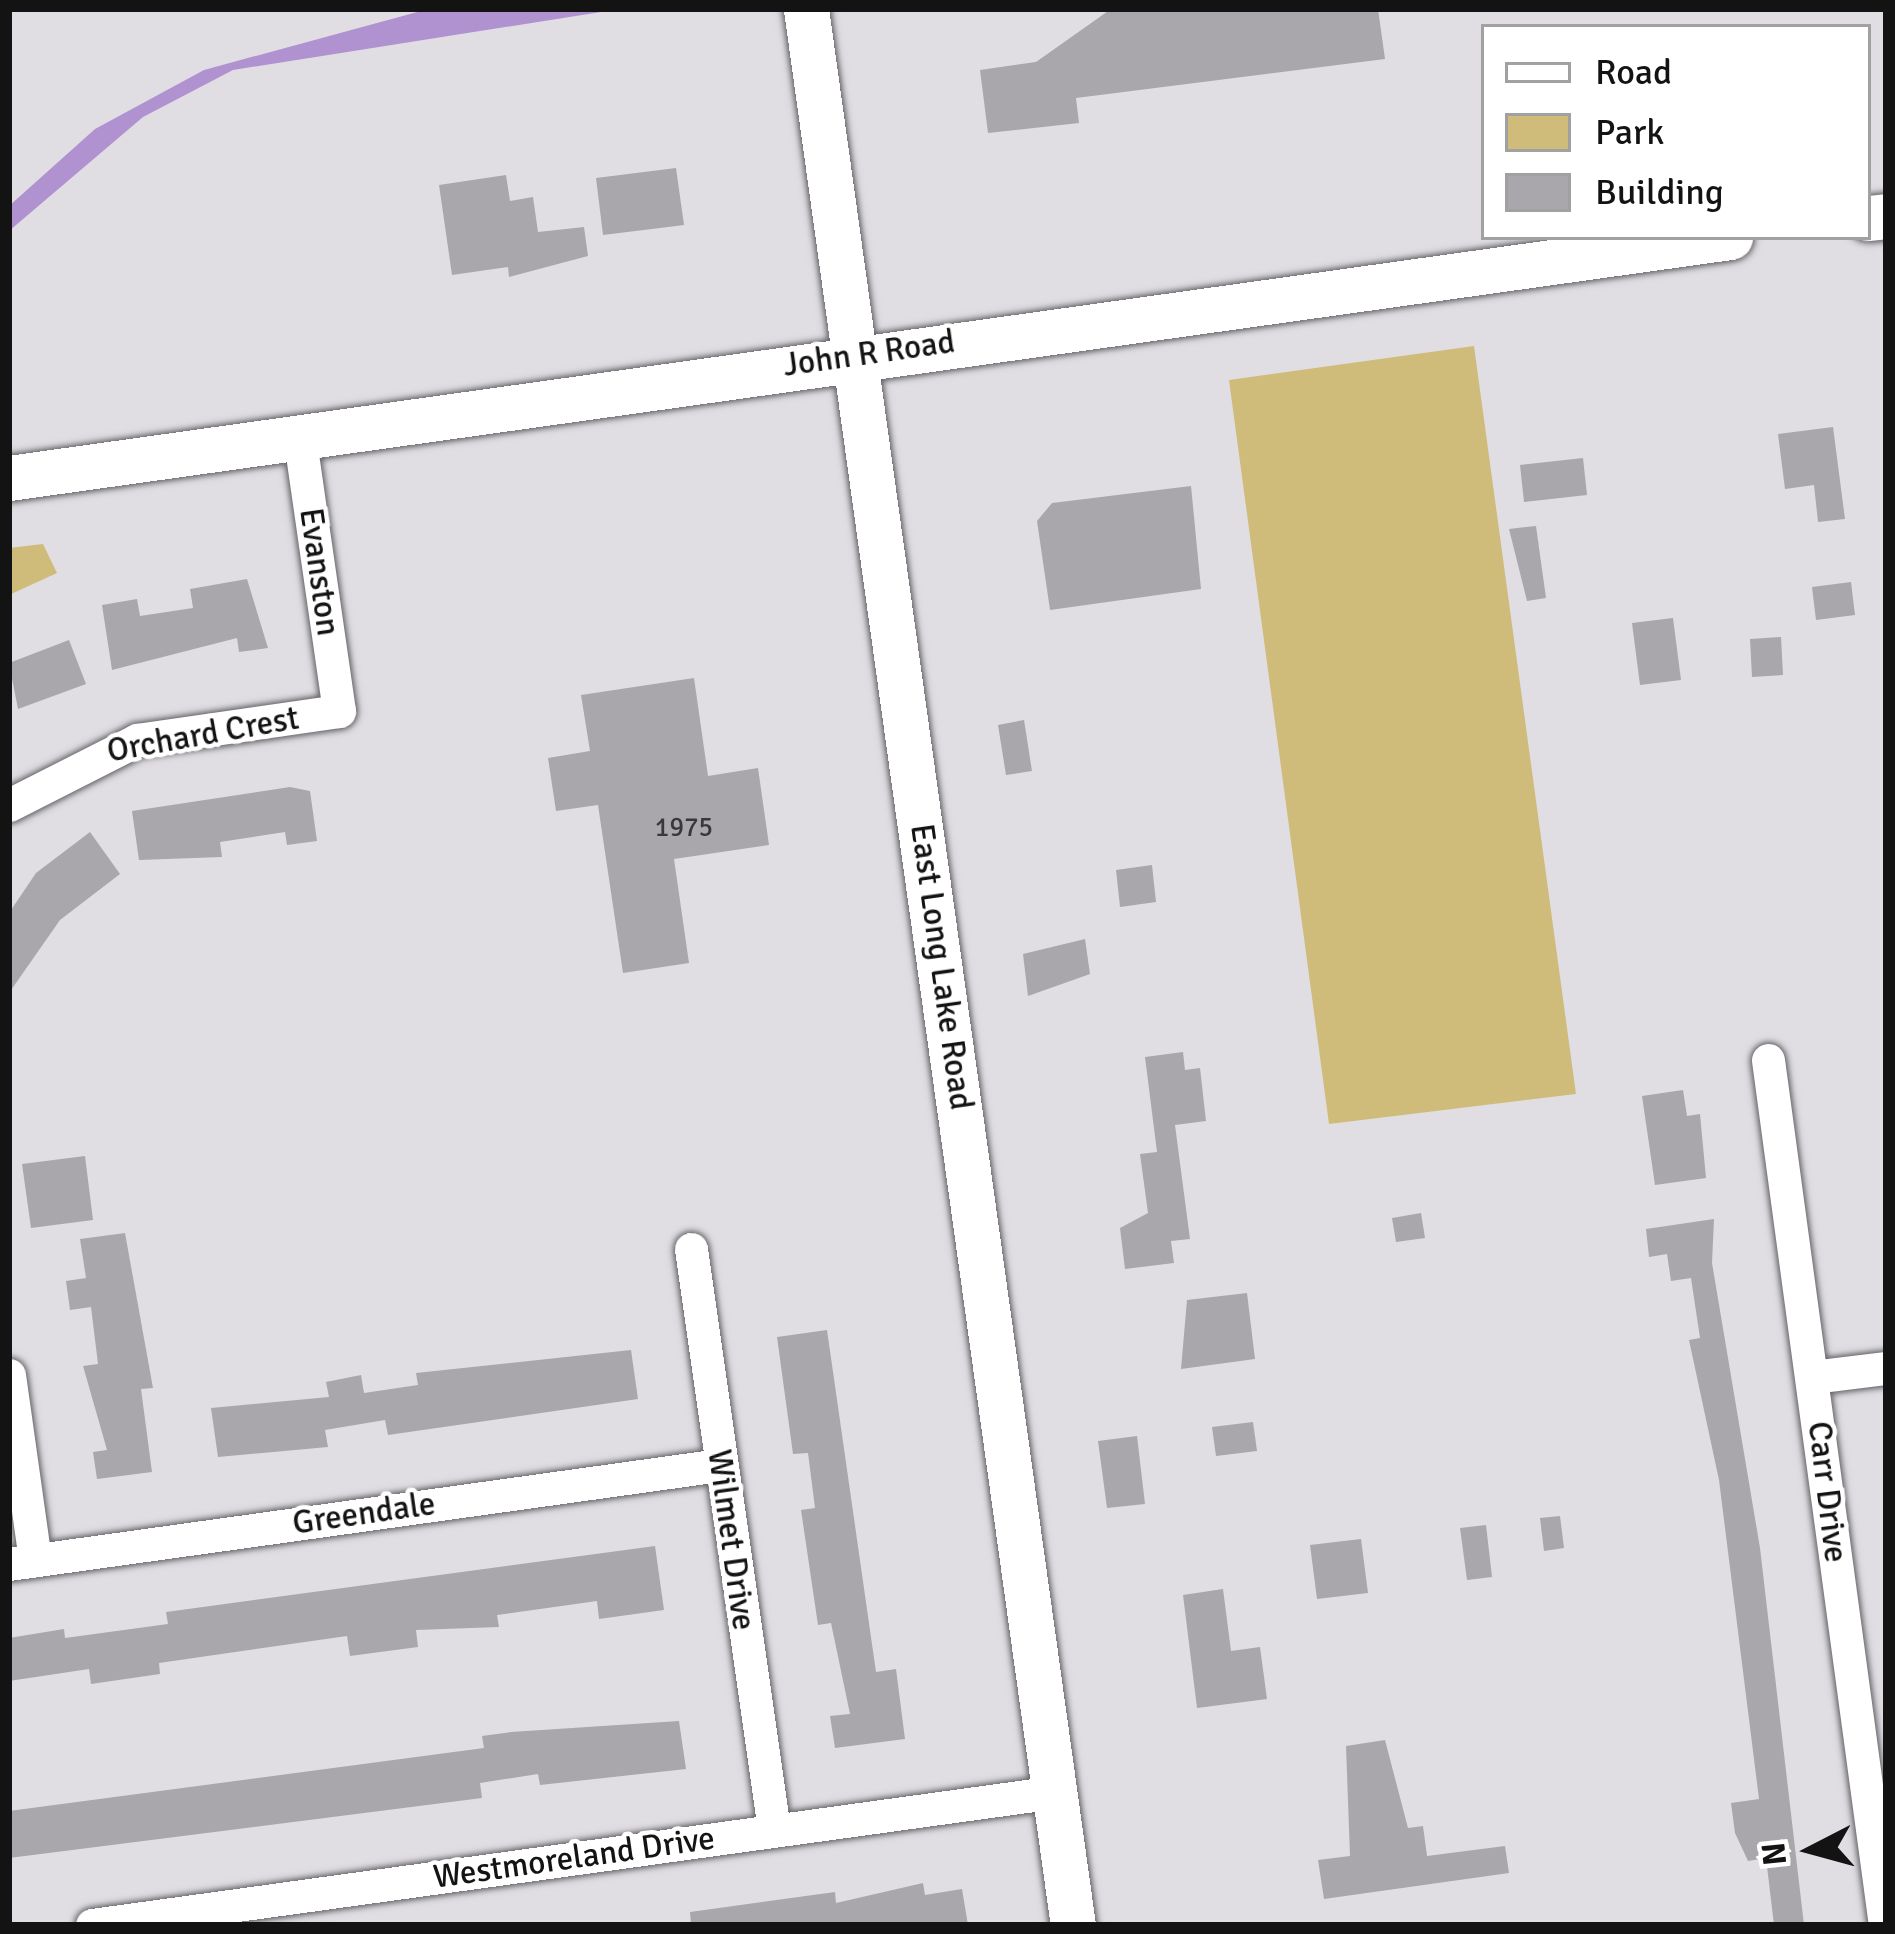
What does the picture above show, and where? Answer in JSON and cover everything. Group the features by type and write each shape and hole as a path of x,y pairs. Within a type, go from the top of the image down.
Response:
{"main road":[{"name":"East Long Lake Road","path":"806,9 1073,1925"},
{"name":"John R Road","path":"9,478 854,355 1708,240"}],"street":[{"name":"Evanston","path":"299,433 339,711"},
{"name":"Orchard Crest","path":"9,805 137,740 339,711"},
{"name":"Carr Drive","path":"1768,1060 1812,1377 1874,1757 1885,1925"},
{"name":"Wilmet Drive","path":"691,1249 774,1830"},
{"path":"1812,1377 1886,1368"},
{"path":"9,1376 22,1562"},
{"name":"Greendale","path":"22,1562 720,1465"},
{"name":"Westmoreland Drive","path":"92,1925 1055,1792"}],"green space":[{"path":"1474,346 1576,1094 1329,1124 1229,380"},
{"path":"43,544 57,573 9,595 9,548"}],"shaded area":[{"path":"620,9 233,70 143,117 9,231 9,206 95,129 204,70 421,11"}],"building":[{"path":"1111,9 1378,9 1385,59 1076,98 1079,123 988,133 980,70 1036,62"},
{"path":"676,168 684,225 603,235 596,178"},
{"path":"506,175 510,201 533,197 538,232 584,227 588,256 509,277 508,267 452,275 439,185"},
{"path":"1833,427 1845,519 1818,522 1814,485 1785,489 1778,434"},
{"path":"1583,458 1587,495 1524,502 1520,465"},
{"path":"1191,486 1201,589 1050,610 1037,521 1052,503"},
{"path":"1536,526 1546,598 1527,601 1509,529"},
{"path":"247,579 268,648 239,652 237,638 112,670 102,605 137,599 140,616 193,608 190,589"},
{"path":"1851,582 1855,615 1816,620 1812,587"},
{"path":"1673,618 1681,680 1640,685 1632,623"},
{"path":"1781,637 1783,675 1752,677 1750,639"},
{"path":"69,640 86,684 18,709 9,663"},
{"path":"694,678 708,776 758,768 769,845 674,859 689,963 623,973 598,805 556,811 548,758 590,751 581,695"},
{"path":"1024,720 1032,771 1006,775 998,725"},
{"path":"290,787 310,791 317,841 287,845 285,832 220,842 222,857 139,860 132,811"},
{"path":"90,832 120,874 60,920 9,993 9,913 36,873"},
{"path":"1152,865 1156,902 1120,907 1116,870"},
{"path":"1085,939 1090,974 1028,996 1023,954"},
{"path":"1183,1052 1185,1070 1200,1068 1206,1121 1175,1125 1190,1239 1171,1241 1174,1263 1125,1269 1120,1228 1148,1213 1140,1154 1157,1152 1145,1057"},
{"path":"1683,1090 1687,1116 1700,1114 1706,1178 1655,1185 1642,1096"},
{"path":"85,1156 93,1220 31,1228 22,1164"},
{"path":"1421,1213 1425,1238 1396,1242 1392,1218"},
{"path":"1714,1219 1712,1263 1760,1548 1804,1925 1774,1925 1766,1858 1748,1861 1735,1833 1731,1803 1759,1799 1719,1480 1689,1340 1700,1338 1691,1278 1671,1281 1667,1254 1649,1257 1646,1229"},
{"path":"125,1233 153,1388 141,1389 152,1472 97,1479 93,1452 107,1450 83,1366 98,1364 91,1307 70,1310 66,1281 86,1278 80,1239"},
{"path":"1247,1293 1255,1359 1181,1369 1187,1300"},
{"path":"827,1330 876,1672 896,1669 905,1739 835,1748 830,1716 850,1714 831,1623 818,1625 801,1510 815,1508 808,1453 793,1454 777,1337"},
{"path":"631,1350 638,1399 388,1435 385,1420 325,1430 328,1447 218,1457 211,1408 329,1397 326,1382 361,1375 364,1393 418,1385 416,1373"},
{"path":"1253,1422 1257,1451 1216,1456 1212,1427"},
{"path":"1137,1436 1145,1504 1107,1508 1098,1441"},
{"path":"1560,1516 1564,1548 1544,1551 1540,1518"},
{"path":"1486,1525 1492,1577 1467,1580 1460,1528"},
{"path":"1361,1539 1368,1593 1317,1599 1310,1545"},
{"path":"655,1546 664,1610 599,1619 597,1601 497,1615 499,1627 416,1630 418,1647 350,1656 347,1636 159,1663 160,1674 91,1684 89,1669 9,1681 9,1638 64,1629 65,1638 168,1624 166,1612"},
{"path":"1223,1589 1231,1651 1260,1647 1267,1699 1197,1708 1183,1595"},
{"path":"679,1721 686,1769 540,1785 538,1774 480,1783 482,1798 9,1858 9,1811 484,1748 482,1736 511,1732"},
{"path":"1385,1740 1408,1828 1423,1826 1427,1856 1505,1846 1509,1873 1324,1899 1318,1860 1350,1856 1346,1746"},
{"path":"923,1883 925,1895 962,1889 968,1925 691,1925 690,1912 835,1892 836,1903"}]}
